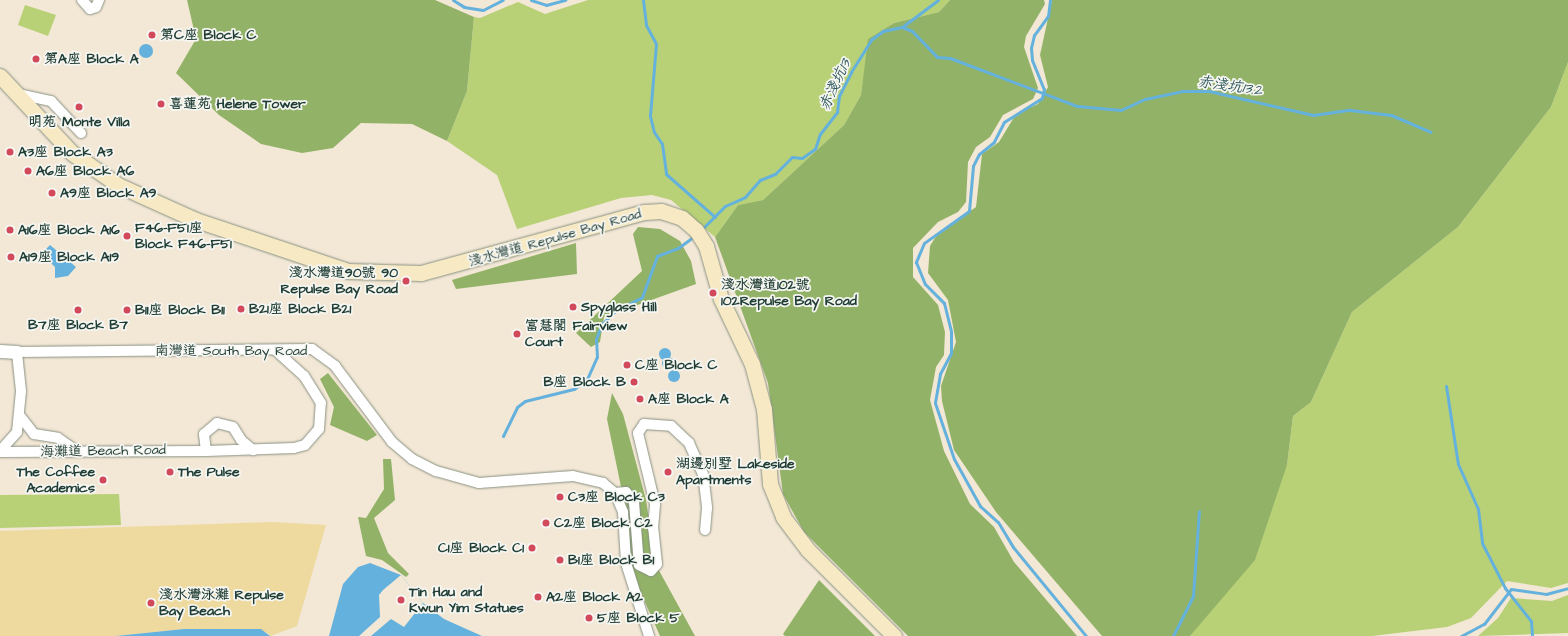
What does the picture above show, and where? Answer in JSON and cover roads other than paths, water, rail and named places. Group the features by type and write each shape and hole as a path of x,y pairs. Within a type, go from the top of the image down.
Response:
{"main road":[{"name":"淺水灣道 Repulse Bay Road","path":"0,76 72,153 127,189 196,220 348,271 421,273 638,213 661,211 682,218 696,230 706,246 721,298 755,371 764,409 770,484 782,517 808,550 894,636"},
{"name":"淺水灣道 Repulse Bay Road","path":"0,87 18,94"}],"street":[{"path":"82,0 90,9 96,7 99,0"},
{"path":"18,94 51,101 81,133"},
{"name":"南灣道 South Bay Road","path":"0,350 17,352 312,350 325,356 375,415 392,442 412,459 436,472 479,483 589,477 614,493 626,492 634,502 639,565 651,571 657,564 653,528 655,504 638,433 644,424 671,426 689,443 703,474 707,502 705,530"},
{"name":"海灘道 Beach Road","path":"0,452 75,450 253,450 305,445 316,434 322,416 316,390 275,350"},
{"path":"0,452 14,438 20,416 17,352"},
{"path":"20,416 34,434 58,438 75,450"},
{"path":"206,451 204,434 217,423 233,426 241,440 253,450"},
{"path":"614,493 623,512 631,589 649,636"}],"water":[{"path":"143,44 149,44 153,48 153,54 149,58 143,58 139,54 139,48"},
{"path":"50,245 76,267 68,276 55,278 55,267 41,254"},
{"path":"663,348 667,348 671,354 667,360 663,360 659,356 659,352"},
{"path":"666,357 670,357 674,363 670,369 666,369 662,365 662,361"},
{"path":"672,370 676,370 680,376 676,382 672,382 668,378 668,374"},
{"path":"370,563 401,575 423,603 444,619 482,636 329,636 343,584 358,567"},
{"path":"184,629 261,629 270,636 116,636"}],"waterway":[{"path":"453,0 464,7 483,10 503,0"},
{"path":"531,0 546,5 565,0"},
{"path":"643,0 646,25 656,44 650,116 654,132 662,144 666,174 715,217"},
{"name":"赤淺坑13","path":"704,227 725,206 745,197 760,180 775,174 792,157 802,158 815,149 820,134 837,112 839,96 851,72 872,39 883,31 902,27 938,0"},
{"path":"1050,0 1048,16 1034,35 1031,48 1032,60 1044,89 1042,98 1004,122 994,142 979,154 973,166 969,211 924,243 916,262 925,284 944,303 951,332 951,353 940,374 935,403 954,459 980,506 998,522 1013,547 1086,636"},
{"name":"赤淺坑13.2","path":"902,27 912,31 937,57 950,58 1077,106 1121,110 1145,99 1182,91 1209,91 1313,115 1350,110 1391,115 1431,132"},
{"name":"赤淺坑13","path":"503,436 517,407 525,401 574,389 587,379 597,357 596,339 601,325 615,311 642,297 657,256 678,248 693,237"},
{"path":"1446,386 1458,464 1478,509 1482,543 1505,588 1531,621 1532,636"},
{"path":"1173,636 1193,596 1199,511"},
{"path":"1461,636 1484,624 1511,589 1546,594 1568,588"}],"place":[{"name":"第C座 Block C","path":"152,35"},
{"name":"第A座 Block A","path":"36,59"},
{"name":"喜蓮苑 Helene Tower","path":"161,104"},
{"name":"明苑 Monte Villa","path":"79,107"},
{"name":"A3座 Block A3","path":"10,152"},
{"name":"A6座 Block A6","path":"28,171"},
{"name":"A9座 Block A9","path":"52,193"},
{"name":"A16座 Block A16","path":"10,230"},
{"name":"F46-F51座 Block F46-F51","path":"127,236"},
{"name":"A19座 Block A19","path":"11,257"},
{"name":"淺水灣道90號 90 Repulse Bay Road","path":"406,281"},
{"name":"淺水灣道102號 102Repulse Bay Road","path":"713,293"},
{"name":"Spyglass Hill","path":"573,307"},
{"name":"B21座 Block B21","path":"241,309"},
{"name":"B7座 Block B7","path":"78,310"},
{"name":"B11座 Block B11","path":"127,310"},
{"name":"富慧閣 Fairview Court","path":"517,334"},
{"name":"C座 Block C","path":"627,365"},
{"name":"B座 Block B","path":"634,382"},
{"name":"A座 Block A","path":"640,399"},
{"name":"The Pulse","path":"170,472"},
{"name":"湖邊別墅 Lakeside Apartments","path":"668,472"},
{"name":"The Coffee Academics","path":"103,480"},
{"name":"C3座 Block C3","path":"560,497"},
{"name":"C2座 Block C2","path":"546,523"},
{"name":"C1座 Block C1","path":"532,548"},
{"name":"B1座 Block B1","path":"560,560"},
{"name":"A2座 Block A2","path":"538,597"},
{"name":"Tin Hau and Kwun Yim Statues","path":"401,600"},
{"name":"淺水灣泳灘 Repulse Bay Beach","path":"151,603"},
{"name":"5座 Block 5","path":"589,618"}]}
